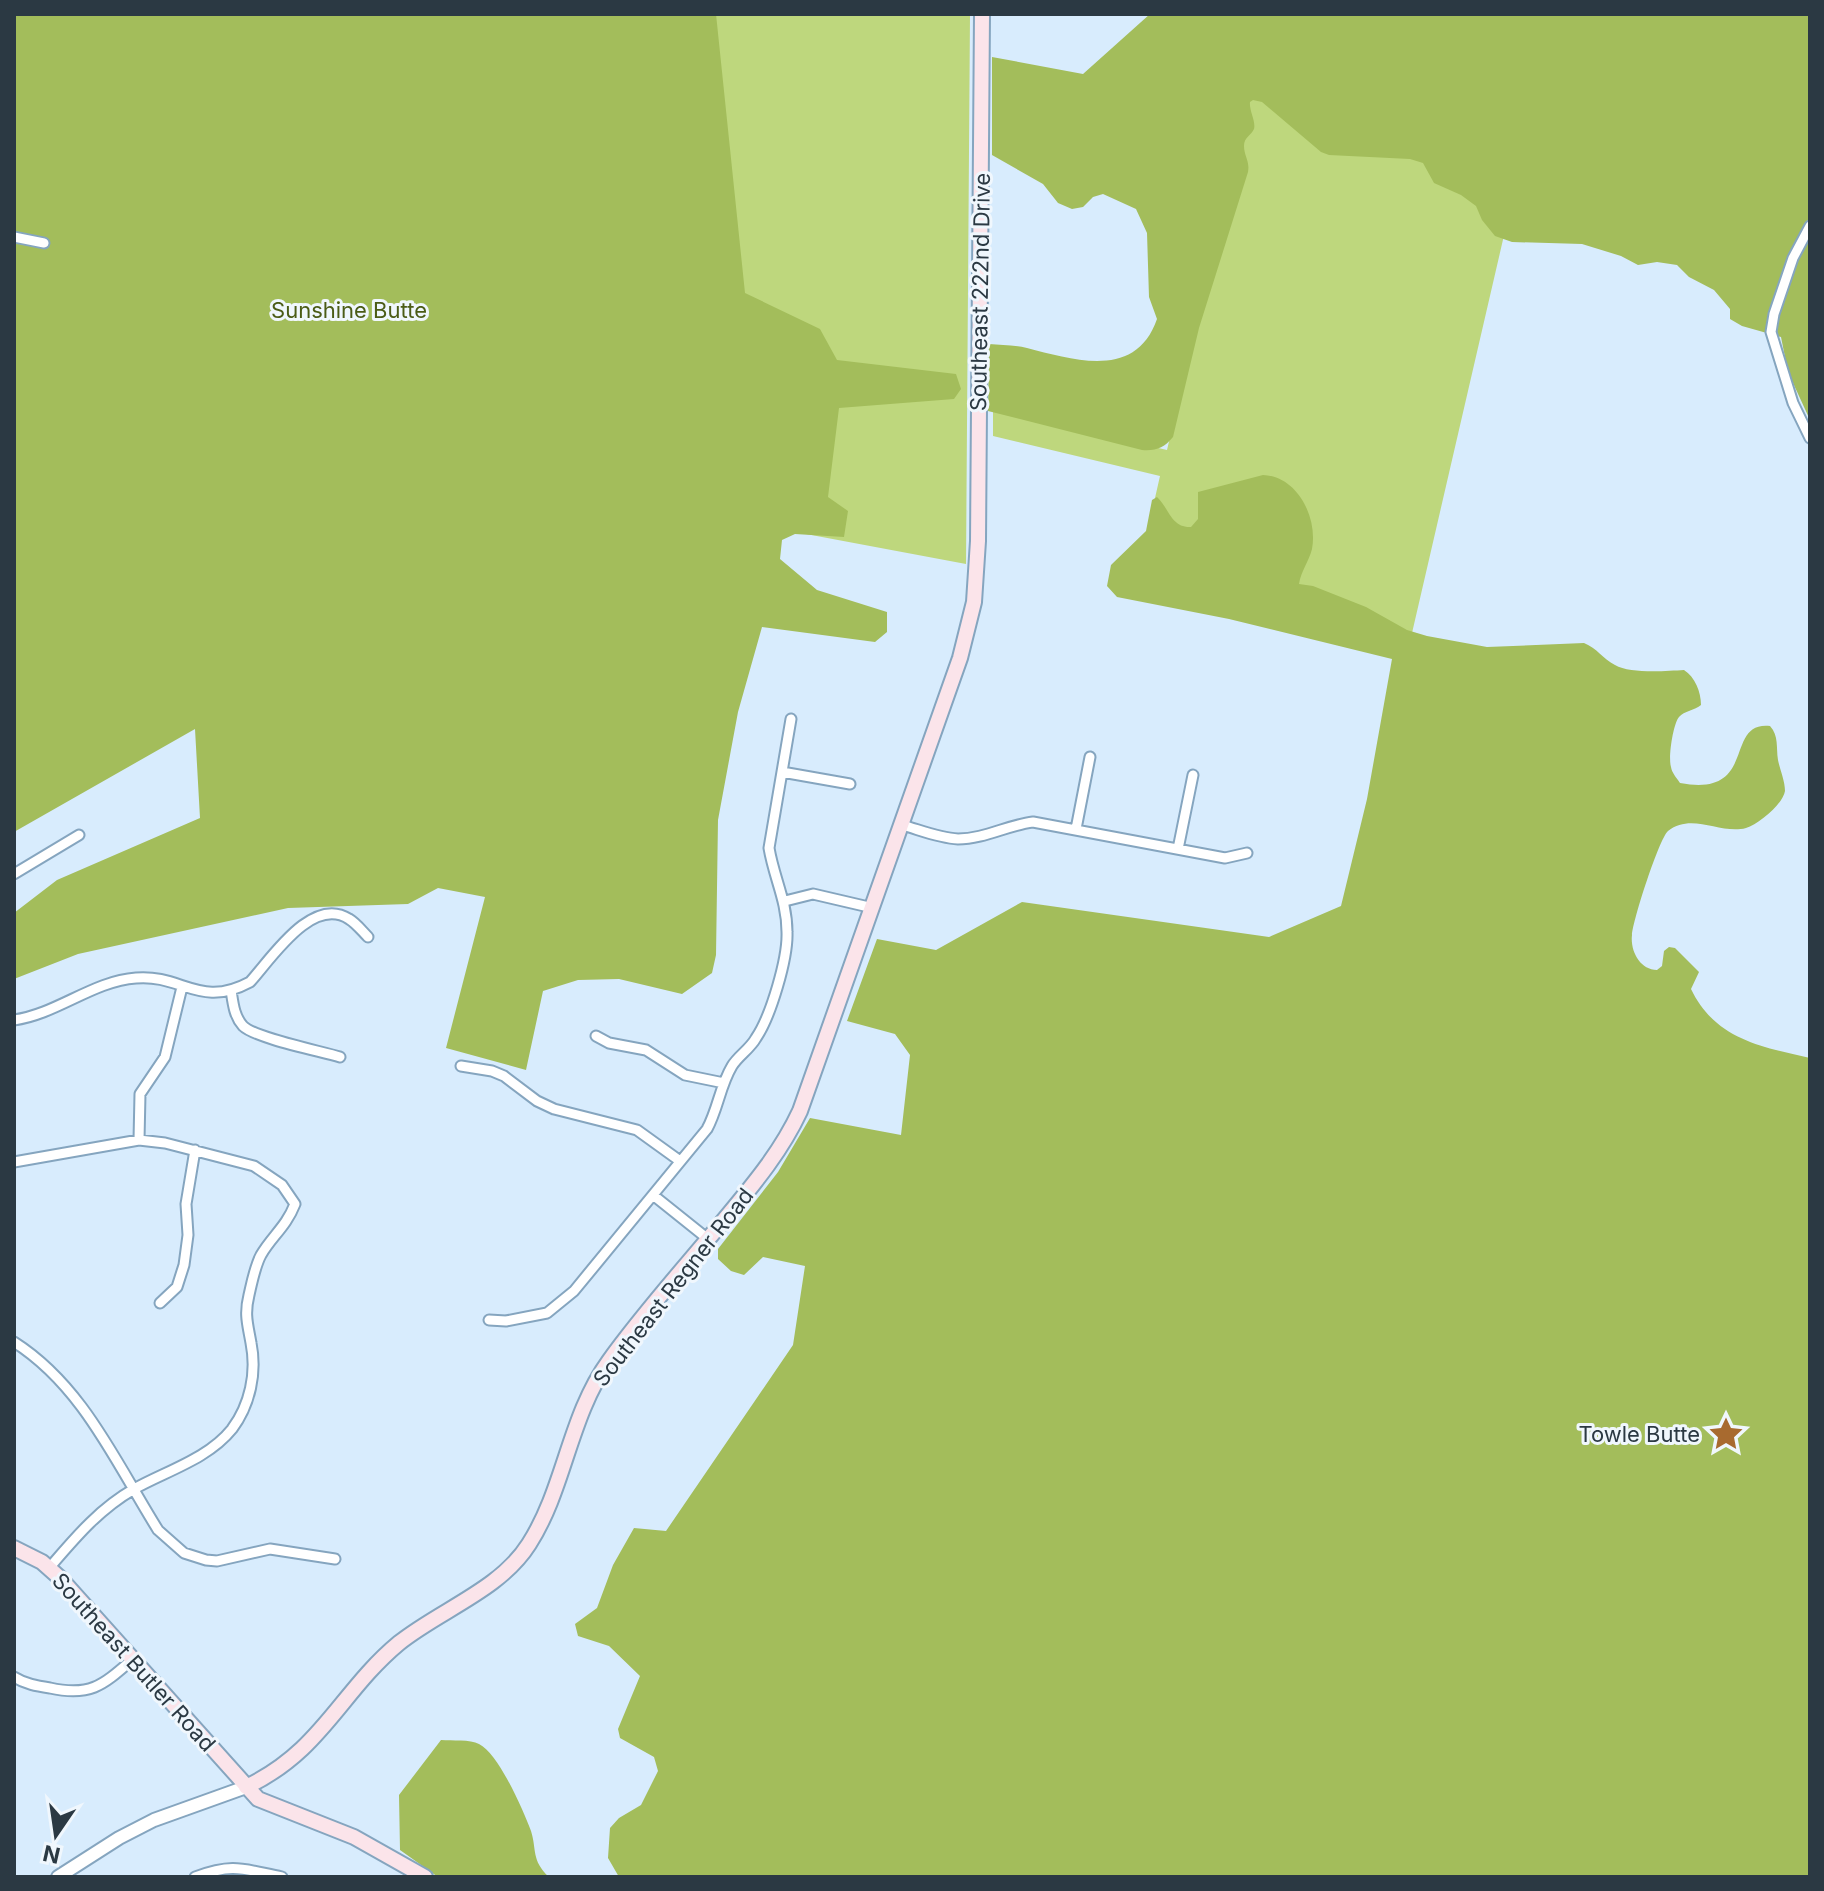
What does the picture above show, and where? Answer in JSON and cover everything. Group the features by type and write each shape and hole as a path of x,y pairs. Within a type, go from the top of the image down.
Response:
{"main road":[{"name":"Southeast 222nd Drive","path":"978,570 982,14"},
{"name":"Southeast Regner Road","path":"246,1787 280,1769 300,1753 399,1644 487,1585 519,1557 543,1518 599,1375 773,1160 793,1127 960,658 978,570"},
{"name":"Southeast Butler Road","path":"14,1548 50,1567 258,1799 354,1837 425,1877"}],"street":[{"path":"1810,226 1793,258 1771,332 1793,403 1810,438"},
{"path":"14,237 44,243"},
{"path":"489,1320 548,1318 574,1291 707,1129 717,1112 724,1083 733,1064 756,1040 784,963 787,934 785,901 772,869 769,848 791,719"},
{"path":"1076,829 1090,757"},
{"path":"782,772 850,784"},
{"path":"1178,849 1193,775"},
{"path":"902,825 960,839 1033,822 1225,858 1247,853"},
{"path":"14,874 79,835"},
{"path":"785,901 813,894 873,908"},
{"path":"14,1020 45,1012 119,981 138,977 207,993 231,990 250,982 300,926 322,915 342,915 368,937"},
{"path":"139,1140 140,1094 165,1057 182,987"},
{"path":"231,990 235,1012 245,1028 340,1057"},
{"path":"596,1036 609,1043 646,1050 685,1075 724,1083"},
{"path":"461,1066 504,1076 537,1101 554,1109 637,1130 680,1161"},
{"path":"14,1162 139,1140 195,1150 254,1166 282,1185 295,1204 283,1228 261,1254 248,1299 246,1324 251,1344 252,1384 244,1410 217,1445 133,1490 94,1518 50,1567"},
{"path":"160,1303 177,1287 184,1265 188,1235 186,1204 195,1150"},
{"path":"653,1195 708,1239"},
{"path":"14,1342 60,1378 85,1409 168,1542 184,1553 217,1561 270,1549 335,1559"},
{"path":"14,1677 25,1683 79,1692 93,1689 133,1659"},
{"name":"Southeast Regner Road","path":"58,1877 154,1820 246,1787"},
{"path":"195,1877 223,1867 282,1877"}],"green space":[{"name":"Sunshine Butte","path":"14,14 716,14 745,293 820,329 837,360 956,374 961,389 954,399 839,408 828,497 848,511 844,537 795,534 782,540 780,559 817,590 887,612 887,632 875,642 762,627 738,712 718,820 716,955 712,973 682,994 619,979 578,980 543,991 526,1070 446,1048 485,897 438,888 408,904 288,908 78,954 14,979 14,913 57,880 200,818 195,729 14,832"},
{"name":"Sunshine Butte","path":"115,14 970,14 966,564 582,492 14,374"},
{"path":"1150,14 1810,14 1810,420 1788,372 1781,337 1742,326 1730,319 1730,309 1714,290 1689,277 1677,265 1657,262 1638,265 1621,256 1582,244 1512,242 1495,236 1482,220 1476,206 1461,195 1434,183 1423,163 1410,159 1329,155 1321,152 1262,102 1253,100 1250,105 1254,129 1244,146 1248,172 1199,328 1173,437 1159,448 1142,450 988,411 989,344 1102,361 1134,351 1147,338 1157,319 1149,297 1147,233 1136,209 1103,194 1093,197 1083,207 1072,209 1058,203 1043,184 992,155 992,57 1083,74"},
{"path":"1262,44 1536,97 1409,646 1133,595 1160,476 993,436 993,410 1167,450"},
{"path":"1263,475 1286,482 1295,490 1312,524 1312,549 1299,584 1313,586 1366,607 1407,630 1427,636 1487,647 1584,643 1622,668 1684,670 1697,685 1701,705 1681,715 1675,726 1670,763 1680,783 1705,785 1721,780 1731,770 1747,735 1756,728 1770,726 1775,734 1785,787 1780,802 1764,818 1746,828 1687,824 1668,831 1647,880 1632,941 1641,963 1657,970 1662,966 1664,951 1669,947 1675,948 1699,972 1691,989 1701,1006 1726,1030 1757,1045 1810,1058 1810,1877 619,1877 608,1858 610,1828 619,1818 641,1805 658,1771 654,1757 620,1738 618,1729 640,1676 609,1646 578,1636 575,1624 597,1608 613,1565 634,1528 666,1531 793,1345 805,1266 763,1257 744,1275 731,1271 718,1259 718,1249 778,1172 810,1118 901,1135 910,1055 895,1034 847,1021 877,939 936,950 1022,902 1269,937 1341,906 1367,799 1392,659 1229,619 1117,597 1107,586 1111,565 1146,531 1152,500 1157,497 1175,521 1191,527 1198,519 1198,492"},
{"path":"441,1740 475,1742 487,1750 516,1797 531,1831 537,1860 549,1877 438,1877 400,1850 399,1795"}],"place":[{"name":"Towle Butte","path":"1726,1434"}]}
